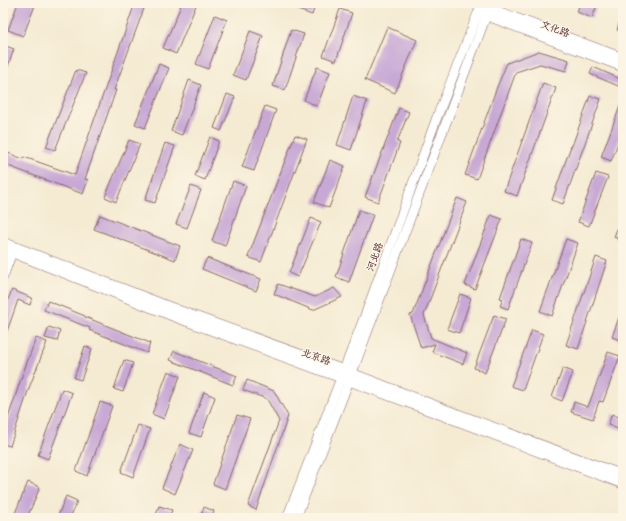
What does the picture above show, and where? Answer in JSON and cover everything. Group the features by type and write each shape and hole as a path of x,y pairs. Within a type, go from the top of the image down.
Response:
{"street":[{"name":"文化路","path":"485,8 623,58"},
{"name":"文化路","path":"485,8 623,67"},
{"name":"河北路","path":"296,518 347,376 485,8"},
{"name":"北京路","path":"3,242 347,376 444,416 623,484"},
{"name":"北京路","path":"7,251 175,317 454,413 623,475"},
{"path":"3,277 7,251"},
{"name":"河北路","path":"287,518 347,376"}],"building":[{"path":"18,3 36,3 23,36 8,30"},
{"path":"135,3 146,3 114,90 116,90 85,179 88,180 83,194 3,164 3,151 23,159 24,157 75,175"},
{"path":"182,3 197,3 176,54 163,48"},
{"path":"301,3 316,3 312,15 298,10"},
{"path":"580,3 598,3 592,18 577,12"},
{"path":"340,9 352,13 336,61 323,56"},
{"path":"215,15 227,20 208,69 196,64"},
{"path":"623,15 623,32 617,30"},
{"path":"387,27 417,40 395,93 365,80"},
{"path":"291,30 304,34 285,90 273,86"},
{"path":"250,31 263,36 246,80 233,75"},
{"path":"3,45 14,49 4,77 3,77"},
{"path":"539,51 569,60 566,71 540,64 516,72 477,179 465,175 507,63"},
{"path":"159,64 169,68 145,128 135,124"},
{"path":"317,67 330,72 317,106 304,100"},
{"path":"593,67 623,80 623,88 590,74"},
{"path":"76,70 86,73 55,150 46,147"},
{"path":"189,80 201,85 182,135 171,131"},
{"path":"543,83 556,88 517,196 504,191"},
{"path":"227,94 235,97 221,131 214,128"},
{"path":"353,96 367,101 351,150 337,145"},
{"path":"590,96 601,99 563,204 552,200"},
{"path":"622,101 623,131 611,161 601,157"},
{"path":"265,106 276,110 254,171 242,167"},
{"path":"399,108 409,112 397,142 400,143 378,202 365,197"},
{"path":"295,135 307,139 261,262 248,257"},
{"path":"210,137 219,141 205,180 195,176"},
{"path":"129,140 140,144 116,202 105,197"},
{"path":"165,143 175,146 155,203 145,200"},
{"path":"330,160 345,166 329,208 314,202"},
{"path":"596,173 608,177 589,226 578,222"},
{"path":"233,181 246,186 225,246 212,241"},
{"path":"191,186 201,190 187,228 176,224"},
{"path":"457,198 467,202 424,315 431,338 467,353 463,364 432,352 435,344 421,348 410,315 413,314"},
{"path":"359,210 373,215 349,282 336,277"},
{"path":"623,214 623,241 614,237"},
{"path":"100,215 180,246 175,260 94,229"},
{"path":"491,215 502,219 475,289 465,285"},
{"path":"311,218 321,222 298,277 289,273"},
{"path":"521,239 532,243 508,309 500,306 503,299 500,298"},
{"path":"566,239 578,243 552,316 540,311"},
{"path":"596,257 607,261 578,349 566,345"},
{"path":"207,258 261,279 256,291 202,269"},
{"path":"278,284 315,297 334,288 342,297 313,310 274,294"},
{"path":"12,290 32,298 30,305 18,300 3,340 3,311"},
{"path":"460,294 471,298 459,333 447,329"},
{"path":"48,301 150,343 147,353 44,310"},
{"path":"623,309 623,341 612,337"},
{"path":"494,315 506,319 485,373 474,368"},
{"path":"49,327 60,331 57,341 45,338"},
{"path":"532,330 543,334 523,390 511,386"},
{"path":"36,338 47,342 29,388 10,446 3,444 3,433"},
{"path":"85,346 92,349 81,380 74,378"},
{"path":"174,351 237,376 233,385 170,360"},
{"path":"608,352 620,356 603,402 599,401 593,419 571,412 574,402 588,407"},
{"path":"124,360 133,363 123,392 114,389"},
{"path":"563,368 573,372 562,401 552,397"},
{"path":"168,371 180,376 164,419 152,414"},
{"path":"247,380 274,391 288,416 256,510 248,506 279,421 267,399 243,390"},
{"path":"62,389 72,393 48,459 38,455"},
{"path":"204,392 215,397 201,437 189,433"},
{"path":"100,402 112,406 87,476 76,471"},
{"path":"612,414 623,419 623,431 608,425"},
{"path":"237,415 250,419 225,489 213,484"},
{"path":"138,425 150,429 133,477 121,472"},
{"path":"180,444 193,450 175,494 162,488"},
{"path":"28,482 40,487 27,518 13,518"},
{"path":"66,496 77,501 70,518 57,518"},
{"path":"159,506 172,510 169,518 155,518"},
{"path":"204,507 214,511 212,518 200,518"}]}
